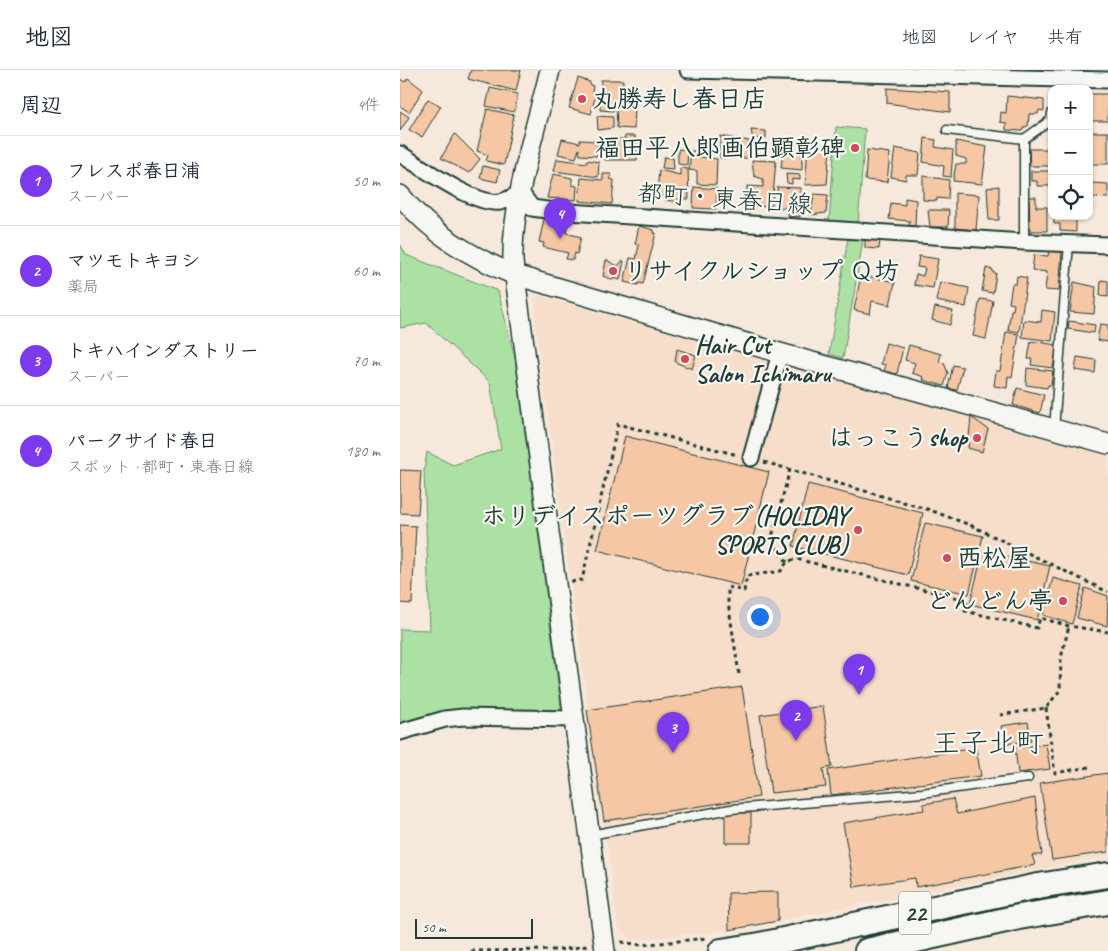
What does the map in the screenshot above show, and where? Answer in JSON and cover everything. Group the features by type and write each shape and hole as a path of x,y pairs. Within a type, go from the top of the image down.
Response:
{"main road":[{"name":"22","path":"721,951 778,942 1038,886 1108,876"},
{"name":"22","path":"867,951 1020,917 1108,902"}],"street":[{"path":"550,70 512,240 515,275 590,834 596,948"},
{"path":"688,70 1108,80"},
{"path":"400,154 457,190 474,197 498,202 521,193"},
{"name":"都町・東春日線","path":"521,193 532,208 554,211 1024,242 1108,245"},
{"path":"400,196 428,225 452,244 482,261 515,275 780,353 1108,444"},
{"path":"751,458 780,353"},
{"path":"400,732 444,719 464,717 574,719"}],"lane":[{"path":"947,130 1024,139 1048,121"},
{"path":"1024,139 1024,242"},
{"path":"1054,430 1068,244"},
{"path":"590,834 732,809 912,794 1028,778"}],"path":[{"path":"556,585 582,580 618,424 751,458 927,509 970,525 1108,592"},
{"path":"787,562 774,545 772,537 790,469"},
{"path":"739,674 728,602 728,587 744,591 747,576 781,571 787,562 796,559 967,600 965,611 1037,628 1040,618 1069,626 1108,632"},
{"path":"1000,714 1046,708 1060,690 1061,658 1069,626"},
{"path":"1046,708 1055,772 1089,767"},
{"path":"472,951 596,948"}],"shaded area":[{"path":"536,295 1108,456 1108,856 725,931 633,940 618,927 535,322"}],"green space":[{"path":"836,127 865,129 858,225 829,223"},
{"path":"848,238 863,240 843,358 829,354"},
{"path":"400,244 406,255 498,291 515,358 562,714 400,726 400,629 430,630 424,471 427,452 453,465 501,449 490,382 426,323 400,328"}],"building":[{"path":"471,70 521,70 516,91 468,79"},
{"path":"408,78 423,90 409,112 400,106 400,79 405,82"},
{"path":"578,78 590,82 590,85 593,86 592,92 596,93 591,114 569,108"},
{"path":"601,80 623,80 623,101 613,102 613,111 600,110"},
{"path":"490,88 518,94 514,112 486,106"},
{"path":"887,88 950,92 950,112 887,103"},
{"path":"1093,94 1108,94 1108,121 1093,121"},
{"path":"1007,96 1044,100 1044,111 1039,110 1038,114 1029,114 1028,126 1024,127 1022,131 1006,130 1006,123 1000,122 1001,112 1006,113"},
{"path":"428,99 441,106 422,137 409,130"},
{"path":"616,105 635,107 634,129 617,128"},
{"path":"487,109 514,115 504,165 486,161 488,155 477,151"},
{"path":"400,111 409,117 400,131"},
{"path":"597,116 613,117 613,128 598,130"},
{"path":"751,130 766,131 766,138 753,139"},
{"path":"1093,132 1108,132 1108,164 1093,164"},
{"path":"455,134 480,159 469,173 441,158"},
{"path":"625,136 635,136 635,139 637,139 637,160 605,160 605,139 625,139"},
{"path":"720,136 749,141 748,158 720,158"},
{"path":"925,138 936,140 935,147 953,150 951,177 943,176 944,166 923,162"},
{"path":"562,139 580,143 580,140 597,141 597,156 580,155 579,149 576,158 558,154"},
{"path":"956,141 987,147 982,184 953,181 956,164 966,164 966,159 956,156"},
{"path":"808,147 830,148 827,184 805,185"},
{"path":"895,148 920,153 918,175 906,175 906,180 891,177"},
{"path":"678,149 688,150 687,165 678,164"},
{"path":"1029,149 1048,149 1048,166 1030,166"},
{"path":"783,150 802,152 802,170 781,168"},
{"path":"867,150 890,153 887,182 865,180"},
{"path":"691,151 699,151 700,157 717,159 716,185 697,184 697,171 689,170"},
{"path":"664,157 673,158 674,169 662,168"},
{"path":"557,159 587,163 587,160 599,162 598,177 554,171"},
{"path":"752,160 776,161 772,206 746,207 747,186 763,187 763,179 754,176"},
{"path":"483,166 500,170 497,182 480,178"},
{"path":"680,168 688,169 689,199 678,199 678,202 665,200 665,197 657,194 659,170 680,175"},
{"path":"1031,171 1048,171 1048,186 1037,186 1037,181 1031,181"},
{"path":"553,174 572,178 572,185 577,186 576,200 547,198"},
{"path":"603,174 611,174 610,179 614,180 612,204 579,201 581,178 603,180"},
{"path":"786,174 800,175 800,180 792,179 792,184 787,183"},
{"path":"923,176 949,180 948,199 937,198 937,201 923,200"},
{"path":"1093,183 1108,184 1108,198 1093,197"},
{"path":"999,186 999,220 989,220 987,188"},
{"path":"694,187 717,189 716,209 693,208"},
{"path":"777,187 801,188 800,217 788,216 788,208 778,208"},
{"path":"955,193 979,195 976,230 955,228"},
{"path":"814,194 828,195 826,213 811,215"},
{"path":"1029,197 1036,197 1036,207 1047,207 1047,231 1030,231"},
{"path":"905,198 916,200 915,226 909,226 910,221 889,219 891,203 905,205"},
{"path":"928,210 949,210 948,227 930,227"},
{"path":"545,215 569,221 566,233 581,237 577,254 575,253 573,260 566,259 568,253 543,247 544,243 539,242"},
{"path":"1054,220 1076,220 1076,232 1060,231 1060,224 1054,224"},
{"path":"639,226 654,230 654,233 656,233 643,284 639,283 638,285 624,282 630,258 636,259 639,245 635,244"},
{"path":"865,239 880,240 879,249 865,248"},
{"path":"1049,250 1062,251 1059,291 1045,290 1047,272 1032,270 1034,255 1048,256"},
{"path":"919,256 938,259 933,288 914,285 916,274 923,276 925,268 917,267"},
{"path":"606,260 618,266 624,261 620,280 613,278 613,280 603,276"},
{"path":"986,268 996,273 993,293 982,291"},
{"path":"861,275 895,282 890,305 872,301 870,314 854,310"},
{"path":"1017,276 1027,278 1019,332 1008,330 1011,310 1013,310 1014,304 1009,303 1012,284 1016,284"},
{"path":"1101,280 1108,281 1108,297 1100,296"},
{"path":"940,282 969,288 966,307 936,301"},
{"path":"1074,282 1096,287 1094,314 1070,312"},
{"path":"980,299 993,301 986,339 973,336"},
{"path":"935,307 953,311 950,325 932,320"},
{"path":"1042,310 1055,312 1052,341 1022,337 1024,320 1041,322"},
{"path":"1069,321 1095,325 1094,333 1068,329"},
{"path":"1100,324 1108,325 1108,342 1097,340"},
{"path":"1006,332 1019,334 1012,377 1008,376 1007,388 994,386 996,371 1000,371"},
{"path":"1031,341 1057,345 1053,368 1031,365 1032,359 1028,359"},
{"path":"886,343 903,348 897,374 884,371 886,365 881,364"},
{"path":"909,345 941,354 939,362 944,363 948,373 944,386 923,380 924,377 912,373 915,363 905,360"},
{"name":"Hair Cut Salon Ichimaru","path":"677,349 696,355 692,369 675,362"},
{"path":"1077,357 1096,360 1095,373 1075,370"},
{"path":"953,365 963,367 957,390 948,388"},
{"path":"1027,368 1053,371 1051,385 1048,385 1047,388 1026,385"},
{"path":"1017,388 1044,395 1040,413 1013,405"},
{"name":"はっこうshop","path":"971,417 988,429 982,452 968,448"},
{"path":"625,436 769,472 741,586 597,550"},
{"path":"400,470 421,471 418,514 400,513"},
{"name":"ホリデイスポーツグラブ(HOLIDAY SPORTS CLUB)","path":"808,484 923,513 908,575 793,546"},
{"name":"西松屋","path":"925,523 983,536 969,594 911,581"},
{"path":"400,525 416,526 412,604 400,603"},
{"path":"983,551 1050,566 1037,620 970,604"},
{"name":"どんどん亭","path":"1053,578 1082,586 1072,624 1043,615"},
{"path":"1085,588 1108,596 1107,626 1077,618"},
{"path":"742,687 759,797 604,821 587,710"},
{"path":"823,706 832,767 823,769 826,787 771,793 760,715"},
{"path":"1028,722 1031,741 1004,744 1001,726"},
{"path":"1046,744 1050,769 1018,773 1015,748"},
{"path":"976,748 981,776 831,795 828,770"},
{"path":"1108,773 1108,852 1052,860 1040,783"},
{"path":"1035,798 1042,855 1032,855 1035,865 916,887 915,878 854,887 843,823 924,810 923,804 953,799 957,814"},
{"path":"725,813 751,813 751,843 725,843"},
{"path":"778,892 778,921 729,930 728,893"}],"place":[{"name":"丸勝寿し春日店","path":"582,99"},
{"name":"福田平八郎画伯顕彰碑","path":"855,148"},
{"name":"パークサイド春日","path":"560,239"},
{"name":"リサイクルショップ Ｑ坊","path":"613,271"},
{"name":"Hair Cut Salon Ichimaru","path":"685,359"},
{"name":"はっこうshop","path":"977,438"},
{"name":"ホリデイスポーツグラブ(HOLIDAY SPORTS CLUB)","path":"858,530"},
{"name":"西松屋","path":"947,558"},
{"name":"どんどん亭","path":"1063,601"},
{"name":"フレスポ春日浦","path":"859,695"},
{"name":"マツモトキヨシ","path":"796,741"},
{"name":"トキハインダストリー","path":"673,753"}],"district":[{"name":"王子北町","path":"988,742"}]}
